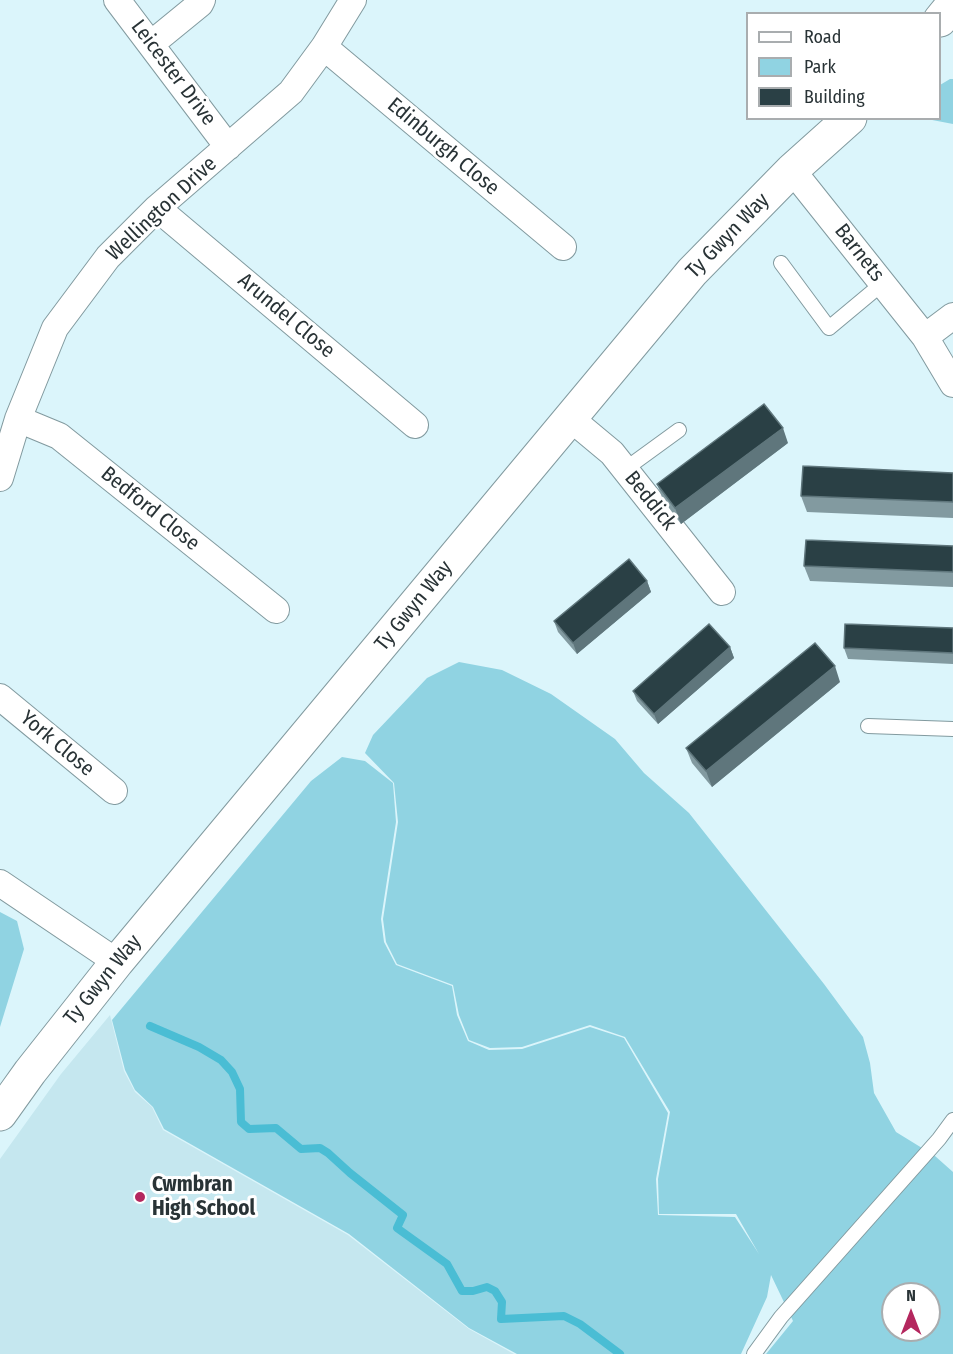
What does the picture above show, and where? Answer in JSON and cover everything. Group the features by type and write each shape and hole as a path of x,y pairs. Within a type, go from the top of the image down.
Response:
{"street":[{"name":"Leicester Drive","path":"117,0 228,147"},
{"path":"150,44 202,0"},
{"name":"Wellington Drive","path":"0,478 18,419 55,328 108,257 157,208 291,92 324,47 353,0"},
{"path":"941,18 953,4"},
{"name":"Edinburgh Close","path":"324,47 562,247"},
{"name":"Ty Gwyn Way","path":"0,1114 30,1072 117,962 692,272 792,170 848,120"},
{"name":"Barnets","path":"792,170 925,337 953,384"},
{"name":"Arundel Close","path":"157,208 415,425"},
{"path":"925,337 953,316"},
{"name":"Beddick","path":"570,418 612,453 722,592"},
{"name":"Bedford Close","path":"18,419 59,436 276,610"},
{"name":"York Close","path":"0,697 114,791"},
{"path":"0,883 117,962"}],"lane":[{"path":"780,263 829,327 883,283"},
{"path":"624,470 680,430"},
{"path":"868,726 953,729"},
{"path":"754,1354 780,1317 939,1139 953,1120"}],"shaded area":[{"name":"Cwmbran High School","path":"110,1015 124,1071 135,1092 152,1107 163,1130 348,1235 469,1329 514,1354 0,1354 0,1159 61,1074"}],"green space":[{"path":"953,79 953,124 932,120 941,120 941,84"},
{"path":"459,662 502,670 551,694 615,739 644,773 689,813 863,1037 870,1063 874,1093 896,1132 935,1156 953,1172 953,1354 766,1354 793,1321 771,1275 767,1297 741,1354 517,1354 469,1328 349,1234 164,1129 153,1107 135,1090 125,1070 112,1020 311,781 342,757 365,761 393,783 396,822 381,919 384,942 396,965 452,986 457,1015 468,1041 489,1050 522,1049 590,1027 624,1038 668,1113 656,1179 658,1215 735,1217 759,1254 736,1214 659,1214 658,1179 670,1112 625,1037 590,1025 522,1047 490,1048 469,1040 459,1015 453,985 397,964 386,942 383,919 398,822 394,783 365,753 373,735 427,678"},
{"path":"0,912 17,921 24,949 0,1027"}],"building":[{"path":"764,404 783,428 675,508 657,484"},
{"path":"803,466 953,473 953,502 801,496"},
{"path":"806,540 953,546 953,572 804,566"},
{"path":"629,559 647,581 573,643 554,621"},
{"path":"709,624 730,647 654,714 633,691"},
{"path":"845,624 953,628 953,653 844,648"},
{"path":"815,643 835,666 706,771 686,748"}],"waterway":[{"path":"150,1026 199,1047 221,1060 232,1072 240,1089 241,1122 249,1129 276,1128 301,1149 320,1148 328,1153 403,1215 397,1228 447,1264 462,1291 487,1287 495,1291 502,1302 501,1319 564,1316 580,1324 620,1354"}],"place":[{"name":"Cwmbran High School","path":"140,1197"}]}
